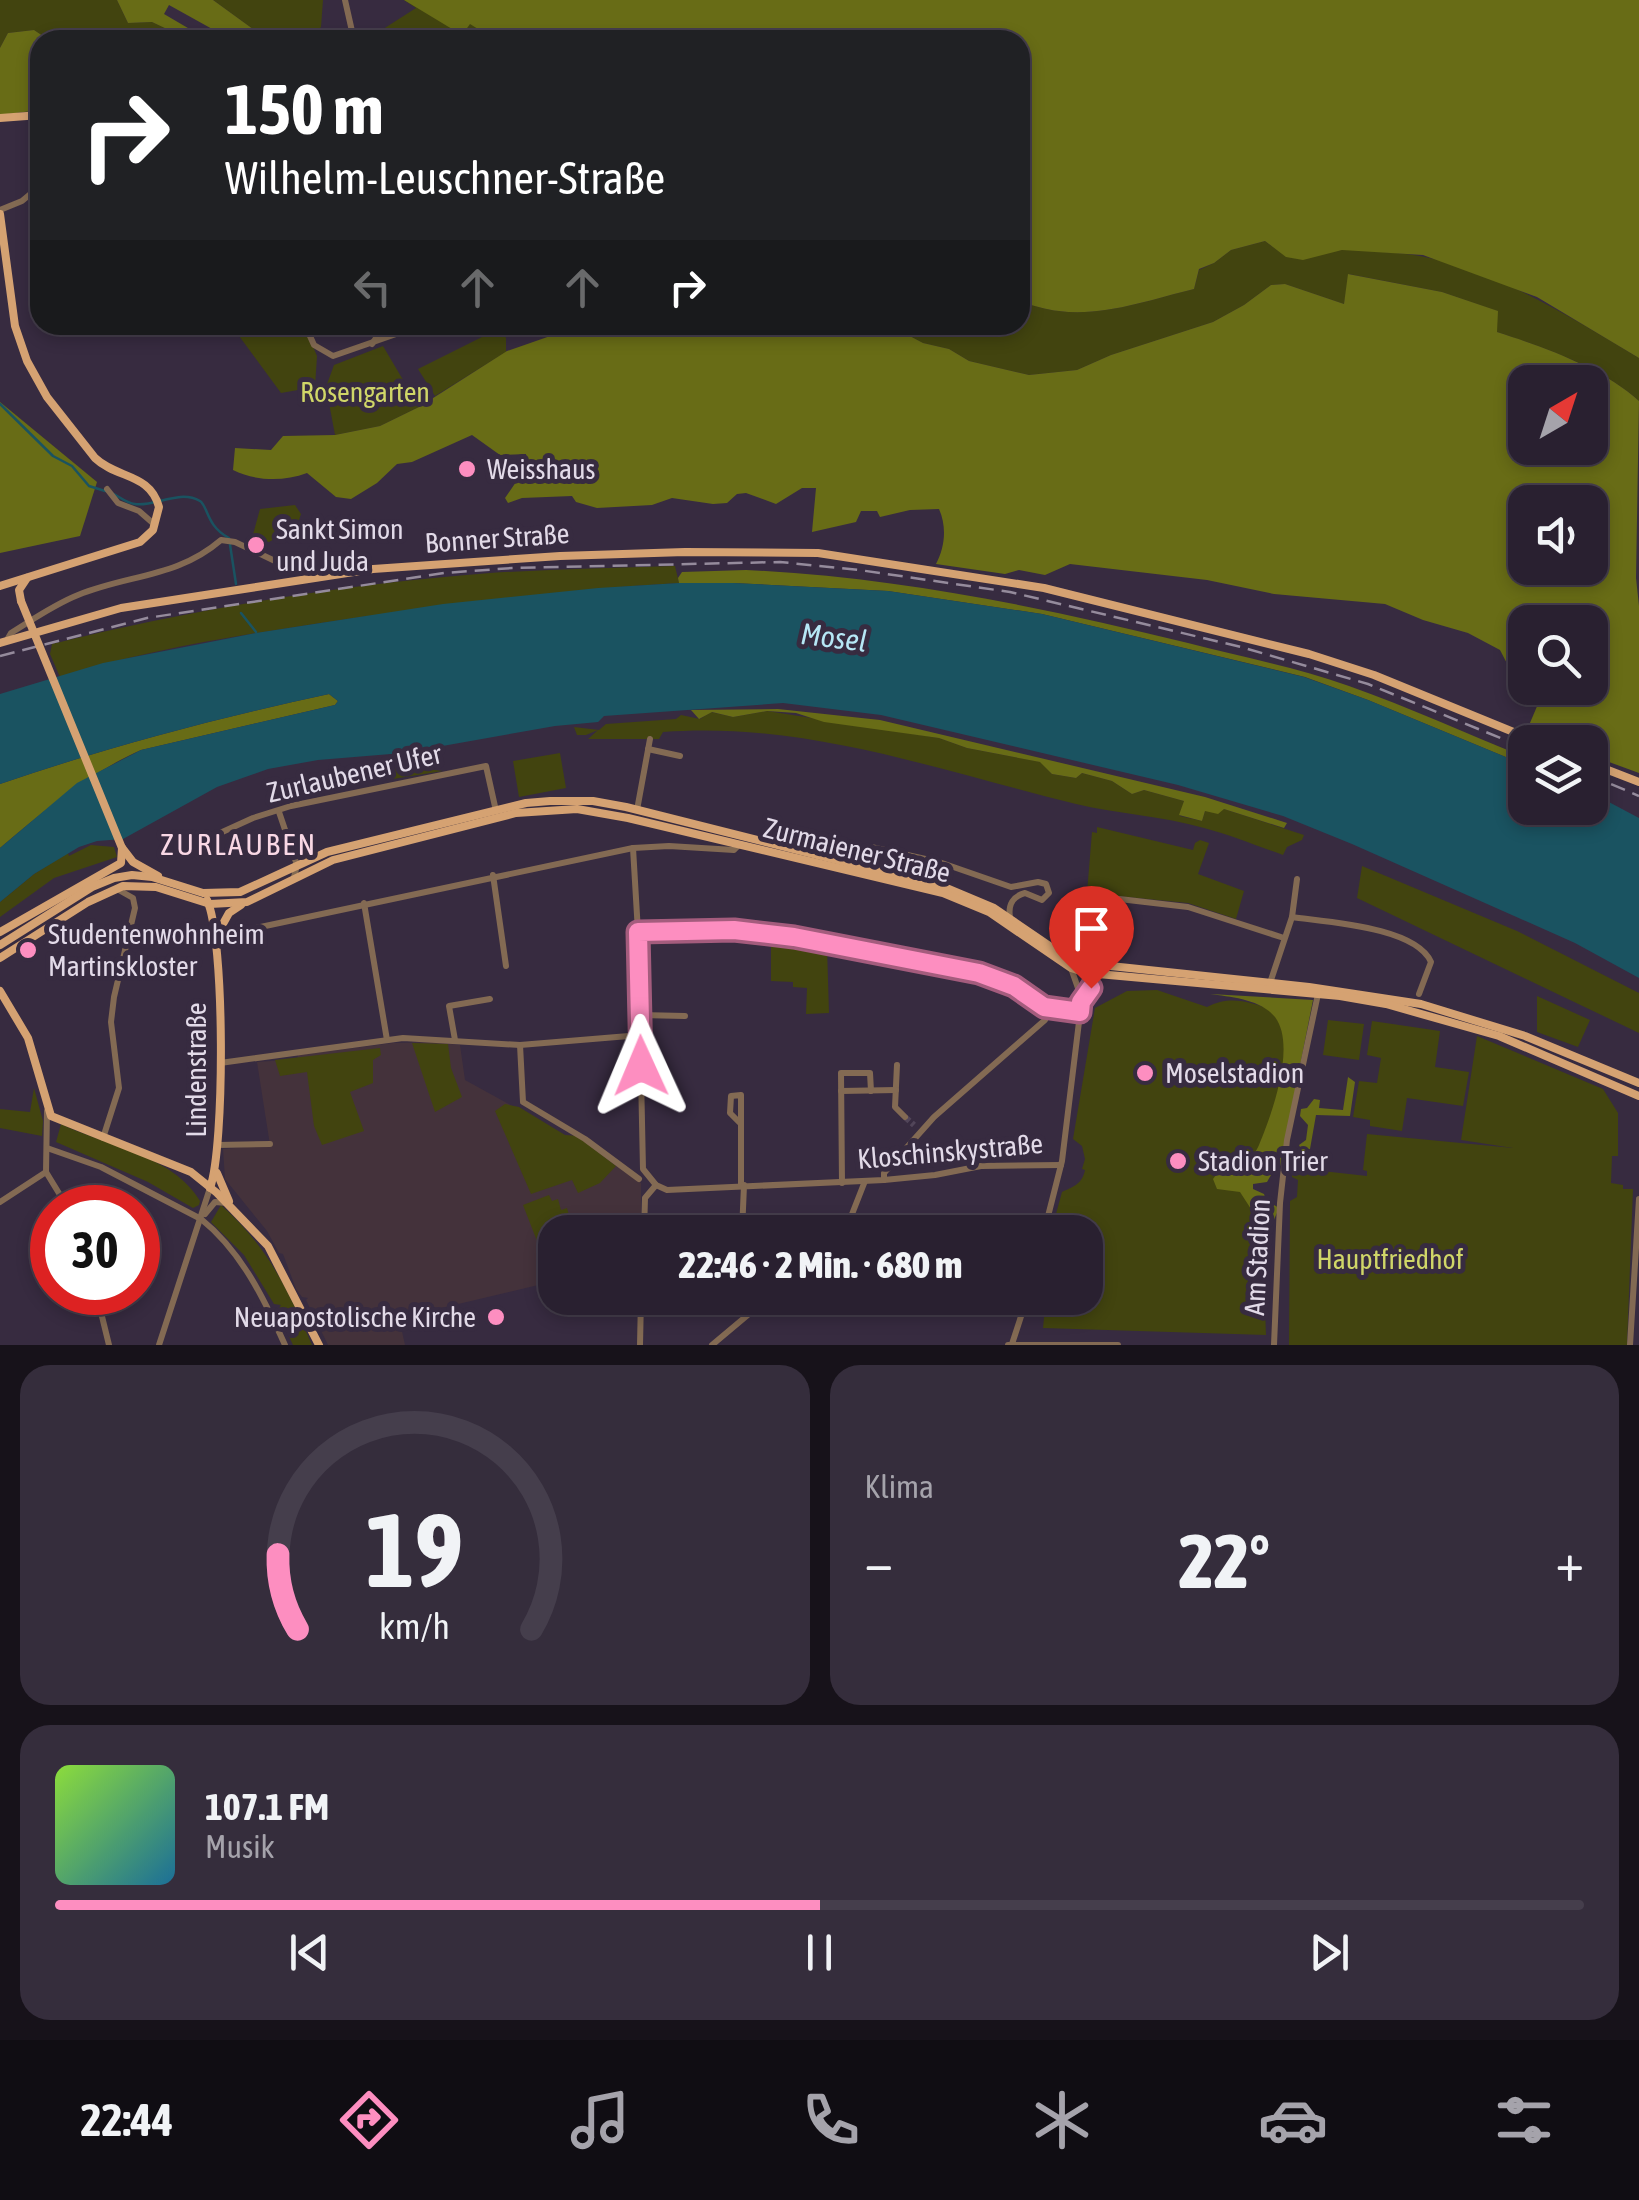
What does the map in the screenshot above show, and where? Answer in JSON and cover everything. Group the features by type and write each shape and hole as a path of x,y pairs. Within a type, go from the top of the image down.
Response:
{"main road":[{"path":"0,122 30,115"},
{"path":"1,586 126,548 144,538 156,525 160,507 152,489 139,479 107,468 94,458 47,397 27,361 14,326 4,270 2,211"},
{"name":"Bonner Straße","path":"3,641 121,608 430,564 649,553 818,553 1044,588 1309,654 1374,675 1508,730"},
{"path":"21,601 20,588 28,577"},
{"path":"1,586 13,589 21,601 126,862 203,894 240,892 327,852 526,803 574,800 637,810 740,840"},
{"path":"1608,771 1639,782"},
{"path":"218,936 229,913 294,876 332,860 481,822 552,809 612,814 637,810"},
{"path":"637,810 658,825"},
{"path":"612,814 740,840"},
{"name":"Zurmaiener Straße","path":"740,840 957,891 1010,918 1065,956 1096,970 1386,1004 1464,1024 1548,1054 1639,1096"},
{"name":"Zurmaiener Straße","path":"740,840 959,899 1013,927 1071,968 1087,973 1096,970 1270,983 1420,1004 1525,1036 1639,1083"},
{"path":"126,862 166,880"},
{"path":"112,890 126,862"},
{"path":"0,932 126,862"},
{"path":"0,944 126,862"},
{"path":"0,958 112,890 142,884 210,904 247,902"},
{"name":"Lindenstraße","path":"203,894 210,904 218,936 218,1145 210,1188"},
{"path":"0,990 28,1038 47,1110 60,1120 205,1178 215,1173 231,1206"},
{"path":"1617,1086 1622,1076"},
{"path":"191,1172 231,1206 268,1246 318,1345"}],"street":[{"path":"345,0 352,30"},
{"path":"2,211 30,194"},
{"path":"310,335 314,345 328,356 396,335"},
{"path":"372,344 378,335"},
{"path":"107,491 118,504 139,510 156,525"},
{"path":"3,641 76,595 166,571 206,554 220,540 235,542 275,561 311,568 318,578"},
{"path":"637,810 650,738"},
{"path":"648,749 680,756"},
{"name":"Zurlaubener Ufer","path":"174,854 291,806 486,766 498,810"},
{"path":"481,822 498,810"},
{"path":"279,812 296,864 294,876"},
{"name":"Zurmaiener Straße","path":"218,936 633,848 734,850 740,840"},
{"path":"854,865 863,860 871,847 952,865 1011,888 1046,884 1049,893 1042,900 1034,900 1026,893 1016,897 1010,904 1010,918"},
{"path":"633,848 644,1169 656,1185 645,1198 644,1215"},
{"path":"493,875 506,966"},
{"path":"1270,983 1292,916 1297,879"},
{"path":"103,1138 119,1088 112,1022 114,997 135,908 133,898 112,890"},
{"path":"1084,896 1188,907 1284,938"},
{"path":"364,903 386,1040"},
{"path":"1292,916 1382,932 1420,948 1431,962 1419,994"},
{"path":"638,932 734,930 794,937 994,977 1050,1008 1080,1012"},
{"path":"1071,968 1078,980 1081,1002"},
{"path":"1081,1002 1096,970"},
{"path":"1048,1215 1061,1165 1087,973"},
{"name":"Am Stadion","path":"1274,1345 1280,1204 1292,1118 1318,994"},
{"path":"455,1040 449,1006 490,999"},
{"path":"884,1180 884,1173 918,1128 1045,1020 1050,1008"},
{"path":"640,1015 686,1016"},
{"path":"220,1063 386,1040 520,1045 641,1034"},
{"path":"520,1045 524,1102 585,1139 639,1179"},
{"path":"897,1066 896,1107 905,1118"},
{"path":"870,1091 870,1074 840,1074 841,1091 870,1091 896,1090"},
{"name":"Kloschinskystraße","path":"841,1091 842,1183"},
{"path":"47,1110 46,1172 54,1185"},
{"path":"48,1144 60,1120"},
{"path":"740,1123 742,1215"},
{"path":"48,1144 102,1167 201,1219 245,1268 285,1345"},
{"path":"218,1145 270,1144"},
{"name":"Kloschinskystraße","path":"656,1185 667,1190 842,1183 935,1176 970,1167 1061,1165"},
{"path":"0,1202 46,1172"},
{"path":"852,1215 865,1181"},
{"path":"159,1345 210,1188"},
{"path":"1630,1345 1639,1199"},
{"path":"201,1219 216,1202 231,1206"},
{"path":"102,1315 110,1345"},
{"path":"640,1345 641,1315"},
{"path":"712,1345 745,1315"},
{"path":"1021,1315 1011,1345 1118,1345"}],"shaded area":[{"path":"117,0 213,0 254,30 214,30 169,5 164,14 191,30 169,30 152,22 128,23"},
{"path":"404,0 1639,0 1639,358 1537,297 1423,255 1342,250 1303,260 1286,257 1265,241 1231,250 1199,269 1194,289 1110,309 1076,312 1030,305 1030,30 480,30 470,24 466,30 454,30"},
{"path":"30,30 30,111 0,115 0,48 8,33"},
{"path":"1348,274 1442,292 1498,311 1497,332 1582,365 1508,365 1508,465 1608,465 1608,378 1639,401 1639,773 1608,762 1608,725 1529,725 1538,705 1608,705 1608,605 1508,605 1508,665 1500,650 1468,633 1385,604 1274,594 1207,580 1070,564 1045,575 1019,570 1005,574 936,564 944,537 939,509 880,517 877,511 861,511 856,522 812,532 816,488 802,488 776,504 746,493 737,494 727,503 713,504 672,498 652,505 597,508 576,502 572,496 522,498 508,503 505,498 516,482 514,475 527,467 526,454 500,455 472,435 412,462 397,464 377,483 351,499 336,497 307,473 269,479 233,470 235,448 271,450 283,436 335,435 380,426 419,407 507,351 553,335 908,335 949,349 969,361 1029,375 1077,370 1213,322 1271,285 1285,284 1344,304"},
{"path":"0,402 97,482 80,536 0,553"},
{"path":"746,570 858,579 1078,617 1329,679 1508,750 1508,758 1305,677 1042,614 888,591 679,583 682,572"},
{"path":"329,694 338,701 335,705 141,750 85,782 0,848 0,784 163,734"},
{"path":"778,709 880,720 1205,797 1287,823 1284,828 1224,809 1218,814 1205,811 1202,821 1179,815 1184,801 1144,790 1132,794 1112,781 1082,773 1076,778 1052,774 1040,762 967,748 939,738 824,722 796,713 767,711 733,717 712,712 699,719 691,710"},
{"path":"1210,994 1313,1000 1279,1172 1267,1182 1253,1184 1253,1189 1279,1208 1273,1222 1262,1226 1240,1192 1217,1189 1213,1179 1216,1175 1239,1175 1259,1145 1280,1081 1281,1030 1275,1017 1261,1006"},
{"path":"393,1043 460,1045 465,1080 565,1135 577,1136 641,1183 641,1215 538,1215 538,1285 399,1318 405,1345 328,1345 308,1298 296,1289 283,1254 225,1179 223,1149 270,1145 257,1062"},
{"path":"1348,1077 1355,1082 1350,1116 1316,1115 1310,1149 1302,1151 1299,1145 1306,1140 1308,1125 1300,1116 1301,1109 1314,1099 1320,1100 1319,1108 1343,1110"}],"green space":[{"path":"0,0 117,0 128,23 152,22 169,30 30,30 8,33 0,48"},
{"path":"213,0 323,0 318,30 254,30"},
{"path":"404,0 549,30 382,30 416,8"},
{"path":"1265,241 1296,258 1349,250 1396,253 1459,266 1522,292 1639,358 1639,401 1608,378 1608,365 1581,365 1497,332 1497,311 1442,292 1349,274 1344,304 1285,284 1271,285 1213,322 1077,370 1029,375 969,361 949,349 908,335 1030,335 1030,305 1076,312 1127,306 1194,289 1199,270 1231,250"},
{"path":"238,335 308,335 317,356 315,387 281,393"},
{"path":"486,335 506,338 506,352 435,396 418,369"},
{"name":"Rosengarten","path":"383,346 419,407 380,426 335,435 326,387 334,365"},
{"path":"295,505 301,514 297,526 269,542 252,538 260,509"},
{"path":"675,566 679,583 496,599 314,624 154,652 60,677 50,654 52,644 106,631 325,591 490,573"},
{"path":"767,711 939,738 967,748 1041,762 1052,774 1076,778 1082,773 1112,781 1132,794 1144,790 1184,801 1180,816 1202,821 1205,811 1224,809 1304,835 1287,847 1283,855 1188,824 1076,804 820,741 716,731 663,732 659,739 588,739 598,730 577,735 574,727 599,730 606,724 676,719 681,715 700,719 711,712 733,717"},
{"path":"560,753 566,788 519,797 513,761"},
{"path":"403,766 443,771 286,796 284,785"},
{"path":"1097,827 1193,850 1200,840 1209,843 1198,874 1244,891 1236,919 1188,903 1087,893 1092,832 1097,833"},
{"path":"91,845 114,847 117,857 54,878 0,917 0,902 34,874 68,853 69,856"},
{"path":"1362,866 1517,931 1639,993 1639,1033 1357,898"},
{"path":"771,938 827,947 829,1013 806,1014 807,988 793,987 793,982 771,981"},
{"name":"Stadion Trier","path":"1157,990 1207,1007 1240,1001 1294,1019 1272,1163 1249,1183 1247,1194 1262,1226 1266,1335 1043,1328 1044,1315 1103,1315 1103,1215 1056,1215 1062,1192 1079,1182 1085,1170 1082,1146 1073,1139 1095,1008 1127,991"},
{"path":"1537,996 1590,1020 1578,1047 1537,1032"},
{"path":"1328,1020 1364,1024 1359,1060 1323,1055"},
{"path":"1372,1021 1440,1031 1435,1067 1469,1072 1463,1106 1407,1098 1402,1131 1370,1126 1370,1120 1353,1117 1359,1081 1377,1083 1381,1058 1367,1055"},
{"name":"Hauptfriedhof","path":"1477,1036 1603,1089 1618,1113 1618,1156 1612,1156 1611,1183 1633,1189 1627,1345 1289,1345 1290,1201 1297,1197 1298,1180 1292,1177 1291,1163 1295,1168 1367,1176 1363,1170 1367,1134 1513,1148 1461,1140"},
{"path":"412,1043 448,1044 451,1068 462,1097 435,1112"},
{"path":"380,1048 381,1055 373,1060 373,1083 350,1092 364,1131 322,1145 314,1126 307,1072 280,1076 275,1060"},
{"path":"34,1088 43,1121 42,1136 0,1128 0,1109 30,1112"},
{"path":"505,1104 519,1107 565,1135 577,1136 616,1166 600,1183 578,1193 572,1180 531,1194 495,1111"},
{"path":"61,1124 156,1162 188,1185 199,1205 193,1208 160,1189 160,1185 56,1142"},
{"path":"549,1195 552,1201 558,1199 561,1210 567,1208 569,1215 538,1215 537,1241 523,1205"},
{"path":"221,1205 252,1237 275,1269 312,1345 293,1345 277,1311 281,1305 274,1304 244,1255 211,1222"}],"water":[{"name":"Mosel","path":"733,583 888,591 1042,614 1304,677 1368,700 1508,758 1508,825 1608,825 1608,802 1639,818 1639,978 1575,943 1283,816 1178,785 881,715 783,703 604,716 598,722 403,753 318,760 268,769 217,787 123,839 79,847 34,874 0,902 0,848 77,783 141,750 335,705 338,701 329,694 246,713 0,784 0,694 103,663 256,633 443,604 598,588"}],"waterway":[{"path":"0,404 53,456 72,466 89,486 105,491"},
{"path":"112,493 135,504 175,497 200,501 216,528 229,538 236,584"},
{"path":"241,613 256,632"}],"tunnel":[{"path":"905,1117 914,1125"}],"railway":[{"path":"0,656 147,618 444,573 780,562 1010,592 1241,647 1368,684 1508,741"},
{"path":"1608,783 1639,796"}],"place":[{"name":"Weisshaus","path":"467,469"},
{"name":"Sankt Simon und Juda","path":"256,545"},
{"name":"Studentenwohnheim Martinskloster","path":"28,950"},
{"name":"Moselstadion","path":"1145,1073"},
{"name":"Stadion Trier","path":"1178,1161"},
{"name":"Neuapostolische Kirche","path":"496,1317"}],"district":[{"name":"ZURLAUBEN","path":"239,844"}],"route":[{"path":"641,1066 638,932 768,932 979,973 1001,979 1042,1006 1080,1012 1081,1002 1091,988"}]}
